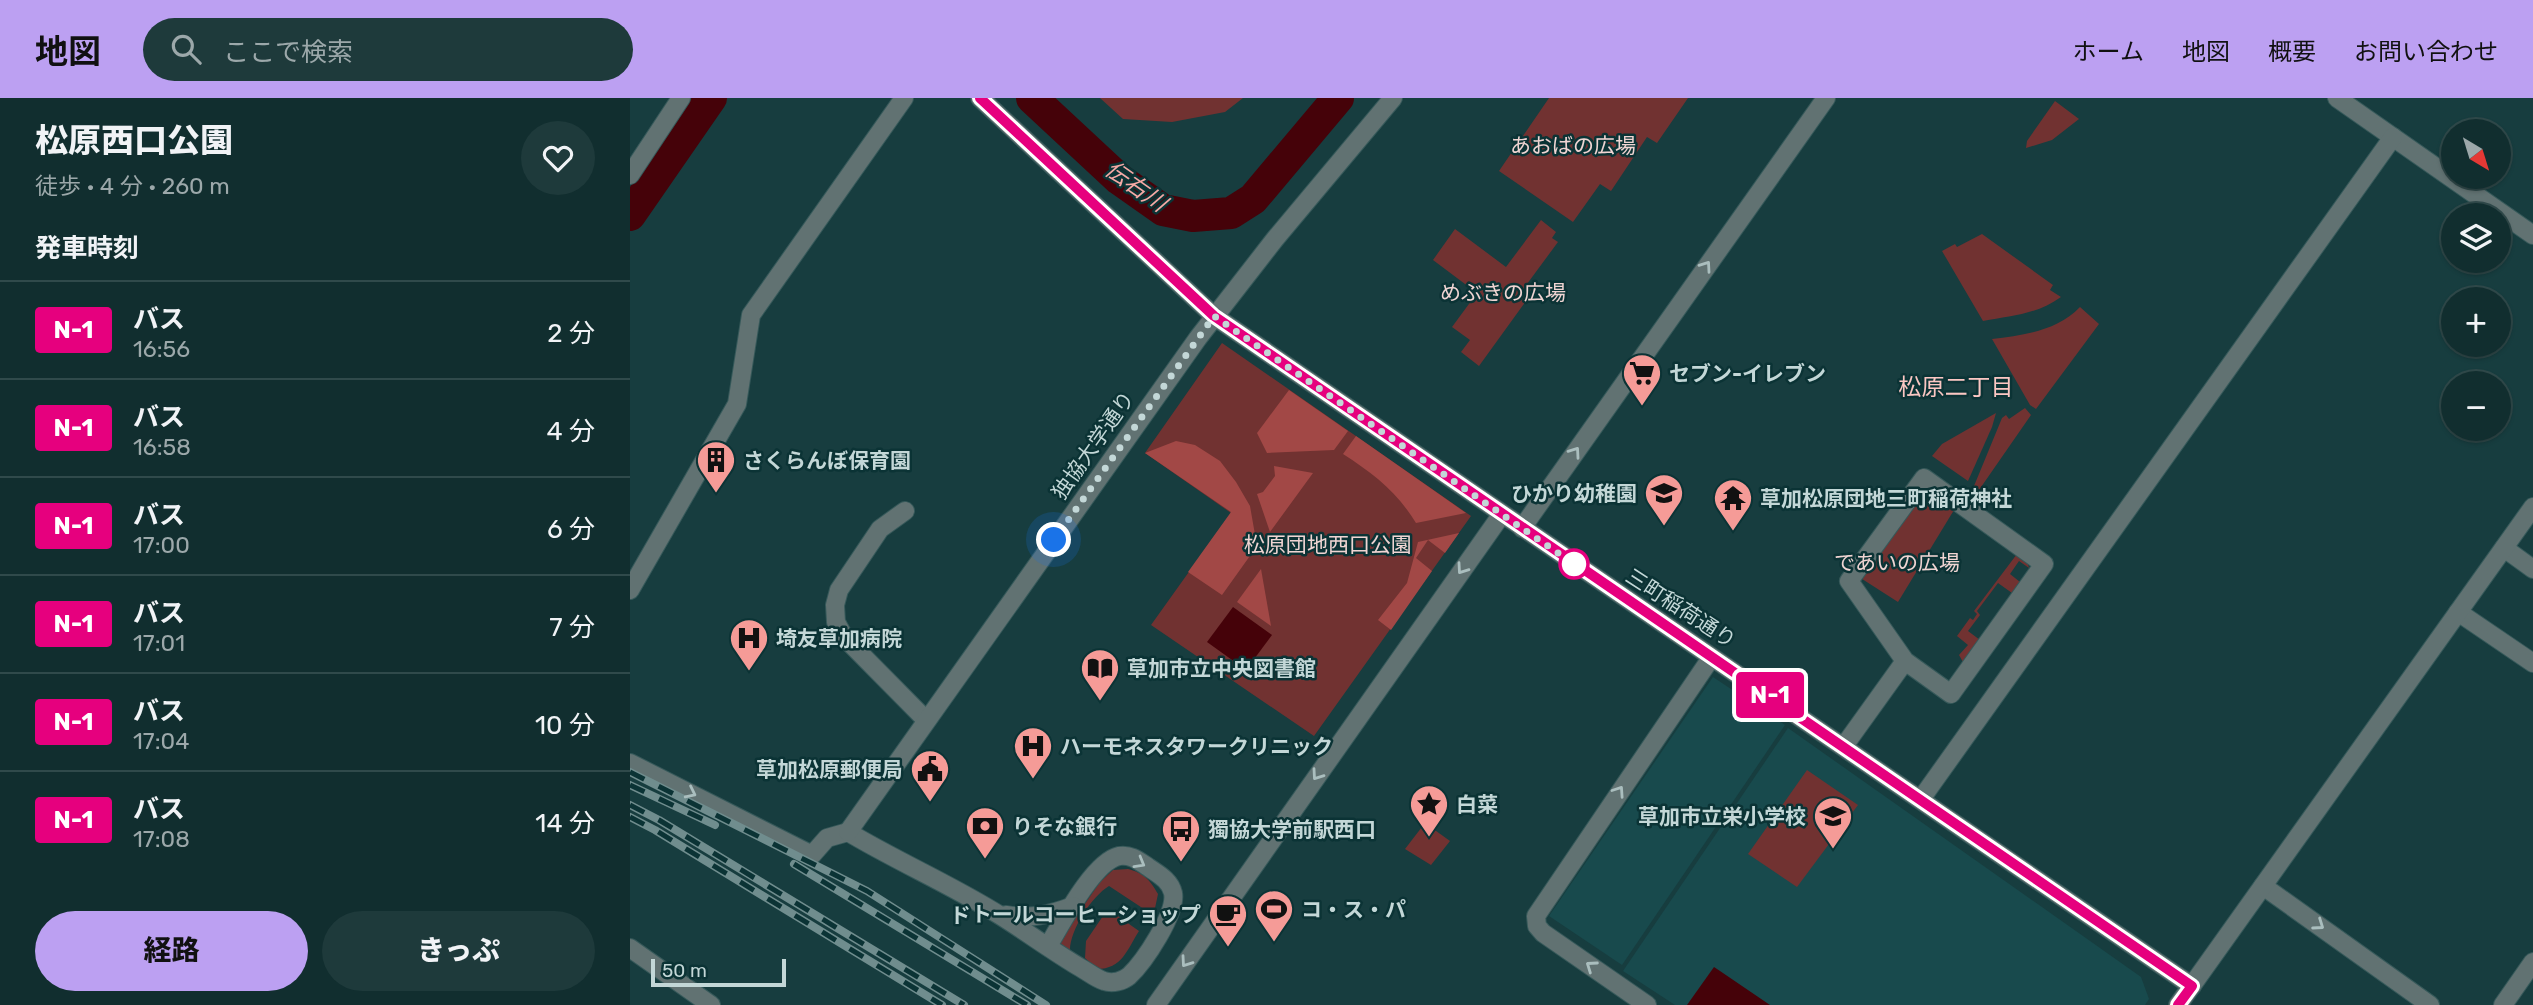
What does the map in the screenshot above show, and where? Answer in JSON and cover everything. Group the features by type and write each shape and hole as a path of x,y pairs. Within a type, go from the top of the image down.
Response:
{"street":[{"path":"630,175 681,98"},
{"path":"630,590 737,404 751,315 904,98"},
{"name":"三町稲荷通り","path":"980,98 1214,316 2192,986"},
{"name":"独協大学通り","path":"848,832 1214,316 1393,98"},
{"path":"1521,528 1826,98"},
{"path":"2337,98 2532,233"},
{"path":"1921,799 2393,137"},
{"path":"1924,478 2044,564 1951,694 1905,661 1849,581 1924,478"},
{"path":"2178,1005 2533,507"},
{"path":"905,510 880,529 847,575 835,605 835,622 844,636 926,720"},
{"path":"1156,1005 1502,514"},
{"path":"2504,548 2533,569"},
{"path":"2458,612 2533,663"},
{"path":"1647,1005 1543,933 1537,926 1536,916 1711,658"},
{"path":"1844,746 1905,661"},
{"path":"630,763 812,855 827,838 848,832 999,914 1048,946 1103,981 1117,982 1129,976 1170,917 1174,905 1173,891 1165,878 1133,857 1122,855 1110,860 1100,869 1073,906 1048,946"},
{"path":"2263,886 2430,1005"},
{"path":"999,914 1027,918 1051,915 1073,906"},
{"path":"630,948 703,1003"},
{"path":"2503,1005 2533,962"}],"shaded area":[{"path":"1289,390 1348,431 1334,450 1267,453 1257,433"},
{"path":"1356,436 1466,513 1416,523 1384,484 1343,454"},
{"path":"1176,441 1195,445 1220,461 1250,506 1257,546 1222,595 1188,572 1231,512 1145,453"},
{"path":"1274,466 1313,473 1270,532 1257,494 1263,492 1275,476"},
{"path":"1459,533 1445,553 1428,540 1416,558 1432,571 1391,630 1378,620 1407,583 1418,542"},
{"path":"1261,569 1271,626 1237,602"},
{"path":"1233,607 1272,635 1246,670 1207,642"},
{"path":"1713,677 1785,725 1622,965 1549,916"},
{"name":"草加市立栄小学校","path":"1788,728 2141,977 2149,999 2145,1005 1675,1005 1623,971"},
{"path":"1714,967 1720,971 1770,1005 1687,1005"}],"green space":[{"path":"1100,98 1243,98 1225,112 1172,122 1123,119"},
{"name":"あおばの広場","path":"1549,98 1688,98 1657,143 1647,137 1611,191 1600,184 1573,222 1499,171"},
{"path":"2055,101 2079,119 2052,140 2026,148 2027,141"},
{"name":"めぶきの広場","path":"1541,220 1556,232 1552,238 1558,242 1527,284 1534,290 1479,366 1461,352 1470,340 1452,327 1477,293 1433,260 1455,229 1506,267"},
{"path":"1982,234 2053,285 2050,290 2061,297 2034,311 1983,321 1942,251 1955,244 1957,247"},
{"path":"2080,307 2099,324 2036,409 2030,405 1992,339 2050,327"},
{"name":"松原団地西口公園","path":"1222,343 1471,516 1314,736 1151,625 1231,513 1145,453"},
{"path":"2025,408 2031,415 1979,490 1974,486 2002,418 2006,415 2009,419"},
{"path":"1996,413 1968,481 1932,456 1942,444"},
{"name":"であいの広場","path":"1926,490 1954,510 1898,602 1859,577"},
{"path":"2017,554 2029,568 2019,561 2010,574 2020,582 2012,593 1998,583 1977,611 1980,615 1968,631 1980,640 1963,662 1959,655 1968,645 1957,636 1970,618 1973,620 1977,614 1974,611"},
{"path":"1807,770 1858,805 1797,887 1748,854"},
{"path":"1425,823 1450,841 1431,865 1405,849"},
{"path":"1128,869 1146,878 1158,894 1154,913 1109,886 1083,914 1070,950 1067,951 1058,943 1100,882 1113,870"},
{"path":"1112,912 1139,931 1118,962 1097,969 1085,958 1086,941 1105,913"}],"waterway":[{"name":"伝右川","path":"630,215 711,98"},
{"name":"伝右川","path":"1032,98 1119,179 1163,210 1193,216 1231,213 1253,199 1338,98"}],"railway":[{"path":"630,772 867,891 1046,1005"},
{"path":"630,785 715,825"},
{"path":"630,805 964,1005"},
{"path":"630,817 942,1005"},
{"path":"794,864 1027,1005"}],"bus line":[{"name":"N-1","path":"980,98 1214,316 2192,986 2178,1005"}],"place":[{"name":"セブン-イレブン","path":"1642,407"},
{"name":"さくらんぼ保育園","path":"716,494"},
{"name":"ひかり幼稚園","path":"1664,527"},
{"name":"草加松原団地三町稲荷神社","path":"1733,532"},
{"name":"埼友草加病院","path":"749,672"},
{"name":"草加市立中央図書館","path":"1100,702"},
{"name":"ハーモネスタワークリニック","path":"1033,780"},
{"name":"草加松原郵便局","path":"930,803"},
{"name":"白菜","path":"1429,838"},
{"name":"草加市立栄小学校","path":"1833,850"},
{"name":"りそな銀行","path":"985,860"},
{"name":"獨協大学前駅西口","path":"1181,863"},
{"name":"コ・ス・パ","path":"1274,943"},
{"name":"ドトールコーヒーショップ","path":"1228,948"}],"district":[{"name":"松原二丁目","path":"1956,387"}],"route":[{"path":"1054,540 1214,316 1574,564"}]}
